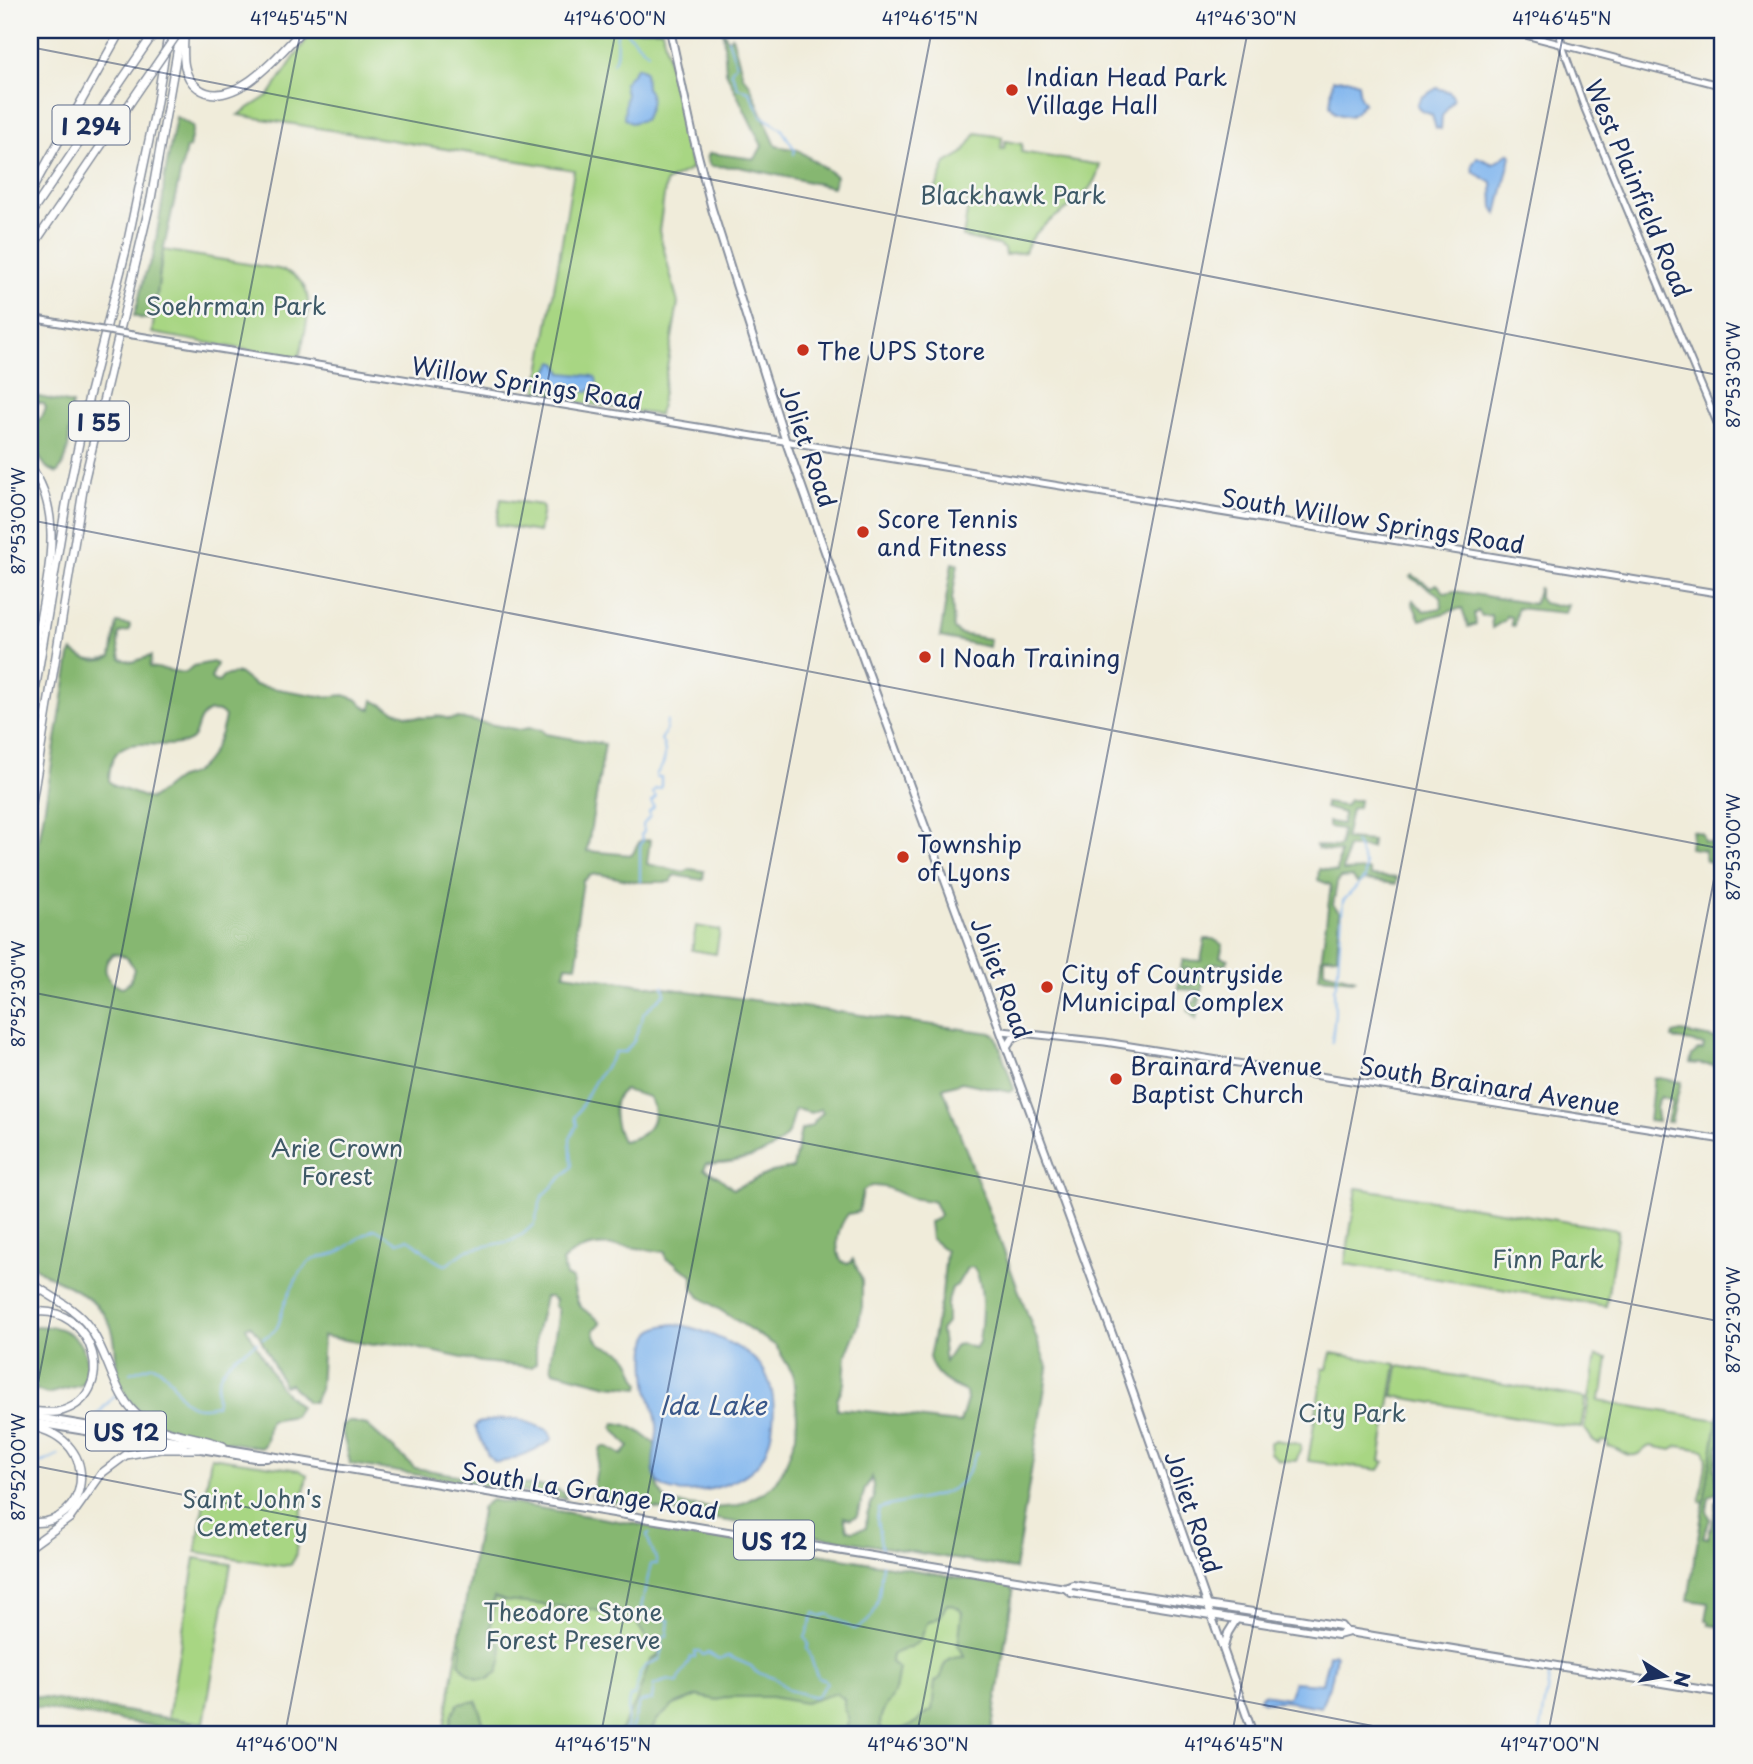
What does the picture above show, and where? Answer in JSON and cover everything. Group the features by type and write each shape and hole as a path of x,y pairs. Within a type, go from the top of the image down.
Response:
{"highway":[{"path":"99,68 115,30"},
{"path":"30,193 121,30"},
{"name":"I 55","path":"30,721 67,499 89,396 126,250 169,30"},
{"path":"182,30 184,61 190,80 207,93 219,95 235,90 255,75 302,30"},
{"name":"I 55","path":"30,814 85,478 151,200 182,30"},
{"name":"I 294","path":"30,250 182,30"},
{"name":"I 294","path":"30,215 155,32"},
{"path":"30,466 44,494 50,527 50,551 33,668 33,699"},
{"path":"30,1282 84,1320 95,1335 125,1401 137,1415 162,1430 223,1446"},
{"path":"30,1313 50,1312 72,1322 88,1340 95,1366 91,1384 75,1404 56,1412 30,1413"},
{"path":"30,1424 55,1435 68,1445 79,1464 82,1476 76,1496 63,1513 48,1521 30,1522"},
{"path":"30,1547 71,1518 102,1473 126,1455 160,1449 199,1449"}],"main road":[{"name":"Joliet Road","path":"670,30 712,209 786,442 1117,1347 1253,1734"},
{"path":"1007,1047 1013,1038 1023,1033"},
{"name":"US 12","path":"30,1413 223,1446 272,1458"},
{"name":"US 12","path":"30,1424 254,1458 272,1458"},
{"name":"South La Grange Road","path":"272,1458 1065,1588 1073,1585 1341,1626 1346,1632"},
{"name":"South La Grange Road","path":"1065,1588 1071,1593 1081,1595 1210,1616 1338,1635 1346,1632 1723,1693"},
{"path":"1223,1649 1236,1620"}],"street":[{"path":"1506,30 1723,86"},
{"name":"West Plainfield Road","path":"1559,30 1585,110 1723,436"},
{"name":"Willow Springs Road","path":"30,318 1018,480"},
{"name":"South Willow Springs Road","path":"1018,480 1723,594"},
{"name":"South Brainard Avenue","path":"1002,1031 1117,1044 1723,1140"}],"green space":[{"path":"313,30 662,30 692,169 666,182 659,231 678,303 659,415 536,396 574,170 238,115 269,95"},
{"path":"723,30 728,40 732,36 743,76 749,83 776,146 798,150 836,176 833,187 739,167 710,166 707,157 710,153 755,159 762,146 726,72"},
{"path":"176,117 193,126 161,261 154,319 143,319 134,316 146,271 153,257"},
{"name":"Blackhawk Park","path":"976,133 1002,137 1001,149 1004,149 1005,141 1022,144 1021,152 1100,165 1086,192 1041,228 1025,252 1005,255 1004,249 998,245 963,237 969,199 934,193 946,163 963,153"},
{"name":"Soehrman Park","path":"163,250 278,269 292,274 301,282 308,303 300,355 293,358 152,333"},
{"path":"30,395 72,404 68,449 57,473 47,468 30,445 30,426 42,417 46,408 44,404 30,402"},
{"path":"501,499 541,505 543,509 539,532 496,525"},
{"path":"952,563 958,564 952,599 954,629 960,634 990,639 989,647 940,637"},
{"path":"1412,575 1431,587 1437,584 1445,593 1454,591 1534,604 1539,587 1539,598 1543,603 1556,606 1568,604 1565,613 1517,608 1514,626 1511,625 1511,617 1506,616 1505,620 1492,628 1491,615 1482,616 1478,611 1474,614 1476,624 1468,627 1462,608 1420,620 1413,600 1424,611 1442,608 1441,596 1410,577"},
{"name":"Arie Crown Forest","path":"117,623 130,625 129,631 119,633 121,659 132,662 151,656 150,667 185,673 193,666 213,662 217,664 211,678 214,681 219,682 223,676 239,673 254,685 325,697 344,695 371,709 373,700 413,717 458,718 520,730 542,730 545,734 605,744 587,851 632,855 640,841 650,840 647,864 684,872 690,869 704,871 703,880 674,875 671,882 637,882 599,874 591,875 583,881 576,927 579,949 576,966 566,965 564,974 991,1033 996,1036 1014,1089 1009,1092 962,1082 943,1088 1048,1369 1015,1569 597,1499 592,1496 601,1447 608,1447 622,1455 629,1447 612,1427 615,1423 642,1433 656,1445 655,1468 658,1484 669,1503 713,1508 737,1506 763,1493 774,1484 784,1468 796,1436 793,1374 776,1346 700,1297 693,1288 693,1275 666,1259 665,1252 625,1246 597,1246 584,1248 562,1262 566,1276 572,1279 580,1305 601,1323 594,1330 598,1341 626,1356 640,1383 639,1388 608,1385 553,1371 551,1359 558,1309 554,1306 555,1300 545,1297 536,1335 536,1363 532,1367 481,1362 398,1344 373,1345 323,1336 320,1389 314,1402 307,1402 290,1384 284,1386 259,1335 250,1325 246,1327 279,1386 300,1407 294,1416 270,1420 261,1448 176,1431 139,1411 126,1395 118,1375 114,1338 106,1317 88,1298 42,1272 30,1261 30,895 70,656 73,651 91,660 111,657","holes":["210,711 221,712 225,716 215,748 193,773 177,779 150,799 114,786 109,781 111,763 118,752 127,746 138,744 164,745 189,741 195,735 205,714","113,954 126,957 134,969 130,982 123,987 112,983 106,974 106,964","624,1090 649,1097 654,1114 645,1132 622,1141 615,1121 616,1100","795,1109 812,1113 821,1109 823,1112 811,1126 801,1130 793,1168 772,1172 733,1189 704,1169 707,1163 738,1160 771,1149 780,1143 791,1126","871,1186 934,1202 940,1215 929,1222 931,1239 946,1251 942,1295 929,1357 938,1374 966,1392 967,1400 960,1423 837,1409 837,1399 844,1384 846,1355 858,1326 862,1307 862,1280 853,1259 848,1264 842,1262 838,1237 848,1214 859,1212 863,1191","973,1267 981,1293 979,1342 975,1348 956,1345 945,1362 941,1330 947,1323 947,1304 952,1288 957,1285 967,1268","872,1477 874,1498 867,1514 866,1528 852,1531 847,1529 844,1517 851,1519 857,1516 865,1489"]},
{"path":"1349,800 1359,800 1358,807 1351,809 1345,839 1372,841 1371,848 1347,847 1343,871 1369,870 1371,876 1397,878 1396,884 1365,880 1358,884 1352,877 1340,878 1337,883 1333,905 1340,912 1337,956 1324,957 1324,971 1355,980 1319,977 1331,885 1318,880 1319,869 1337,872 1340,852 1318,849 1316,846 1340,847 1342,829 1328,827 1328,822 1342,824 1343,813 1325,808 1325,803 1345,806"},
{"path":"1692,831 1702,833 1704,841 1723,845 1723,881 1715,879 1718,863 1706,861 1704,850 1690,848"},
{"path":"696,926 720,930 716,954 692,950"},
{"path":"1205,939 1213,939 1223,945 1220,957 1228,959 1225,965 1216,963 1206,966 1196,1020 1188,1010 1196,1001 1197,990 1178,989 1179,979 1185,985 1192,985 1197,981 1190,968 1185,968 1183,975 1179,974 1183,960 1201,961"},
{"path":"1681,1032 1723,1040 1723,1077 1720,1087 1723,1091 1716,1092 1719,1066 1690,1063 1692,1055 1703,1050 1704,1045 1672,1038 1673,1034"},
{"path":"1654,1077 1681,1082 1671,1122 1667,1122 1672,1101 1661,1097 1656,1106 1658,1122 1649,1121"},
{"name":"Finn Park","path":"1357,1188 1618,1230 1606,1306 1345,1264"},
{"path":"36,1326 60,1329 77,1340 87,1361 82,1385 47,1394 30,1388 30,1329"},
{"name":"City Park","path":"1331,1353 1396,1364 1380,1461 1384,1462 1379,1470 1308,1461 1323,1369 1327,1369"},
{"path":"1596,1356 1608,1358 1604,1387 1598,1401 1718,1420 1704,1502 1700,1501 1707,1458 1704,1450 1678,1446 1672,1450 1650,1446 1631,1455 1608,1446 1608,1442 1601,1441 1600,1444 1592,1440 1584,1429"},
{"path":"1398,1366 1586,1398 1581,1428 1393,1396"},
{"path":"1718,1415 1723,1416 1723,1445 1719,1446 1715,1468 1718,1492 1709,1497 1707,1510 1710,1519 1703,1537 1708,1538 1716,1502 1723,1500 1723,1627 1709,1625 1706,1620 1709,1603 1688,1600"},
{"path":"348,1421 367,1425 415,1468 552,1487 564,1493 566,1499 350,1464 342,1429 342,1425"},
{"path":"1275,1440 1298,1444 1301,1448 1296,1461 1279,1460 1270,1453 1269,1443"},
{"name":"Saint John's Cemetery","path":"211,1457 299,1470 307,1475 295,1558 291,1564 283,1566 196,1552"},
{"name":"Theodore Stone Forest Preserve","path":"491,1500 1010,1586 1013,1592 991,1734 443,1734 482,1507"},
{"name":"Theodore Stone Forest Preserve","path":"491,1500 1010,1586 1013,1592 991,1734 887,1734 839,1734 845,1731 849,1719 844,1709 844,1699 836,1693 805,1703 771,1697 730,1697 717,1700 697,1696 674,1705 657,1720 649,1734 618,1734 636,1702 650,1660 658,1656 660,1649 646,1638 636,1622 595,1610 505,1601 494,1597 490,1631 491,1638 501,1645 502,1658 498,1672 488,1679 479,1679 469,1674 459,1663 462,1644 459,1640 482,1507","holes":["947,1604 957,1607 962,1612 958,1645 965,1657 951,1659 945,1664 941,1677 935,1682 932,1710 912,1724 891,1733 887,1734 880,1726 883,1712 895,1690 899,1669 891,1662 892,1655 917,1643 927,1623 940,1617"]},
{"path":"195,1558 231,1564 204,1723 168,1718"},
{"path":"30,1691 32,1696 192,1722 187,1731 30,1707"},
{"path":"477,1701 483,1722 492,1734 448,1734 452,1714 458,1704"}],"water":[{"path":"637,67 645,71 650,103 644,120 631,123 624,118 624,83"},
{"path":"1347,79 1358,83 1360,97 1364,103 1350,116 1335,113 1330,105 1333,80"},
{"path":"1437,88 1450,92 1454,99 1442,116 1441,129 1436,128 1432,115 1420,110 1417,105 1422,97"},
{"path":"1509,153 1511,156 1497,214 1493,207 1492,183 1473,172 1472,165 1477,157 1493,164"},
{"path":"553,362 558,364 562,373 592,376 596,378 597,384 588,392 576,389 559,390 546,383"},
{"name":"Ida Lake","path":"676,1324 734,1345 754,1359 767,1377 773,1403 772,1430 763,1456 756,1466 744,1476 722,1486 692,1492 664,1487 658,1482 653,1469 657,1425 648,1389 647,1341 654,1330"},
{"path":"519,1419 548,1430 552,1439 524,1454 495,1462 488,1456 475,1427 478,1423"},
{"path":"1329,1655 1336,1655 1332,1678 1321,1707 1284,1701 1264,1702 1259,1699 1263,1694 1288,1698 1294,1682 1322,1684"}],"waterway":[{"path":"613,63 618,30"},
{"path":"624,30 648,53"},
{"path":"728,39 736,64 731,71 738,88 749,91 761,116 781,128 795,150 794,154"},
{"path":"640,882 640,846 643,840 641,835 644,832 643,825 650,816 649,812 654,807 651,802 656,797 653,793 655,789 661,788 661,777 656,774 662,767 664,758 661,740 667,721"},
{"path":"1332,1042 1334,989 1337,982 1343,901 1365,878 1365,865 1354,842"},
{"path":"663,986 665,994"},
{"path":"535,1221 542,1197 572,1167 570,1139 577,1125 575,1117 592,1085 615,1052 625,1052 634,1041 644,1013 664,994"},
{"path":"263,1338 279,1324 289,1293 307,1264 315,1258 337,1253 375,1229 397,1242 408,1239 446,1265 467,1250 511,1241 534,1224"},
{"path":"130,1373 153,1365 163,1371 185,1401 202,1407 216,1405 222,1371 231,1360 257,1342"},
{"path":"96,1416 115,1395"},
{"path":"882,1551 877,1519 879,1509 934,1496 954,1488 965,1478 978,1452"},
{"path":"30,1462 43,1462 59,1455"},
{"path":"626,1727 629,1701 630,1697 634,1696 639,1674 645,1666 660,1659 663,1648 661,1638 667,1636 669,1620 656,1617 652,1612 641,1608 651,1564 657,1564 647,1534 650,1533"},
{"path":"624,1734 625,1729 631,1730 640,1702 652,1700 654,1685 668,1680 678,1683 691,1657 695,1657 695,1651 703,1655 708,1653 719,1659 728,1656 751,1666 756,1672 776,1679 788,1690 816,1697 827,1683 818,1678 805,1638 814,1613 821,1616 828,1614 853,1629 869,1620 877,1603 882,1564"},
{"path":"1540,1734 1550,1673"}],"place":[{"name":"Indian Head Park Village Hall","path":"1012,90"},
{"name":"The UPS Store","path":"803,350"},
{"name":"Score Tennis and Fitness","path":"863,532"},
{"name":"I Noah Training","path":"925,657"},
{"name":"Township of Lyons","path":"903,857"},
{"name":"City of Countryside Municipal Complex","path":"1047,987"},
{"name":"Brainard Avenue Baptist Church","path":"1116,1079"}]}
